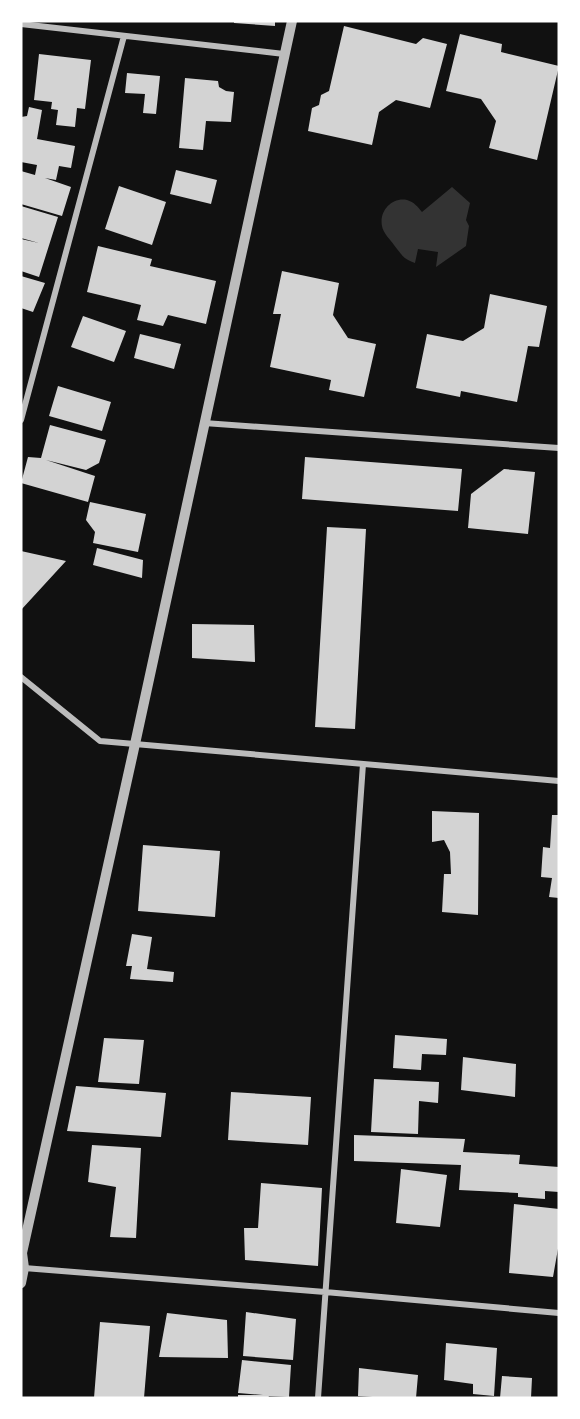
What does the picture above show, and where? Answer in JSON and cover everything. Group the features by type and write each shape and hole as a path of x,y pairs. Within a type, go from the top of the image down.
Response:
{"street":[{"path":"21,1282 24,1268 22,1253 292,21"},
{"path":"21,24 284,54"},
{"path":"21,420 124,36"},
{"path":"204,423 559,448"},
{"path":"21,677 99,741 559,781"},
{"path":"318,1398 363,764"},
{"path":"24,1268 559,1313"}],"shaded area":[{"path":"452,187 470,203 466,220 469,226 466,246 436,267 438,252 418,249 415,263 408,260 384,231 382,220 385,210 396,201 407,200 422,212"}],"building":[{"path":"234,21 275,21 275,26 234,23"},
{"path":"344,26 416,44 423,38 447,44 430,108 396,100 379,112 372,145 308,131 312,108 319,105 321,95 329,91"},
{"path":"460,34 502,44 501,52 559,66 537,160 489,148 496,121 481,99 446,91"},
{"path":"39,54 91,60 85,109 77,108 75,127 56,125 58,110 51,109 52,102 34,100"},
{"path":"127,73 160,76 156,114 143,113 145,94 125,93"},
{"path":"185,78 218,81 219,87 234,92 231,122 206,121 203,150 179,148"},
{"path":"29,107 42,110 37,139 75,146 71,168 59,166 56,180 45,178 71,187 62,216 21,204 21,171 35,175 37,165 21,162 21,117 27,116"},
{"path":"176,170 217,180 211,204 170,194"},
{"path":"119,186 166,202 152,245 105,229"},
{"path":"21,206 58,217 39,277 21,271 21,239 39,243 21,238"},
{"path":"98,246 152,259 150,266 216,281 206,324 168,315 163,326 137,320 141,305 87,292"},
{"path":"282,271 339,283 333,315 348,338 376,344 364,397 329,390 331,380 270,367 281,314 273,314"},
{"path":"21,276 45,283 33,312 21,308"},
{"path":"490,294 547,306 539,347 528,346 517,402 461,391 460,397 416,388 427,334 463,341 484,328"},
{"path":"83,316 126,331 114,362 71,347"},
{"path":"140,334 181,344 174,369 134,358"},
{"path":"58,386 111,402 102,431 49,416"},
{"path":"50,425 106,440 99,463 86,470 46,460 95,476 88,502 21,483 28,457 41,458"},
{"path":"305,457 462,469 458,511 302,499"},
{"path":"504,469 535,472 528,534 468,528 471,494"},
{"path":"90,502 146,514 138,552 93,543 95,532 86,520"},
{"path":"327,527 366,529 355,729 315,727"},
{"path":"97,548 143,560 142,578 93,565"},
{"path":"21,551 66,561 21,610"},
{"path":"192,624 254,625 255,662 192,658"},
{"path":"432,811 479,813 478,915 442,912 444,874 451,874 450,852 444,840 432,842"},
{"path":"552,815 559,815 559,898 549,897 552,878 541,877 543,847 550,848"},
{"path":"143,845 220,851 215,917 138,911"},
{"path":"132,934 152,937 147,969 174,972 173,982 130,979 132,966 126,966"},
{"path":"395,1035 447,1039 446,1055 422,1054 421,1070 393,1068"},
{"path":"104,1038 144,1040 139,1084 98,1082"},
{"path":"463,1057 516,1064 515,1097 461,1090"},
{"path":"374,1079 439,1082 438,1103 419,1101 418,1134 371,1132"},
{"path":"76,1086 166,1093 161,1137 67,1131"},
{"path":"231,1092 311,1097 308,1145 228,1140"},
{"path":"354,1135 465,1139 463,1152 520,1155 519,1164 559,1167 559,1192 545,1191 545,1199 518,1197 518,1193 459,1190 461,1165 354,1161"},
{"path":"92,1145 141,1148 136,1238 110,1237 116,1187 88,1182"},
{"path":"401,1169 447,1175 440,1227 396,1223"},
{"path":"261,1183 322,1188 318,1266 245,1260 244,1228 258,1228"},
{"path":"514,1204 559,1209 559,1243 553,1277 509,1273"},
{"path":"246,1312 296,1319 293,1360 243,1356"},
{"path":"167,1313 227,1320 228,1358 159,1357"},
{"path":"100,1322 150,1326 144,1398 94,1398"},
{"path":"446,1343 497,1348 494,1396 473,1394 473,1384 444,1380"},
{"path":"242,1360 291,1365 289,1397 238,1398 238,1395 263,1395 238,1393"},
{"path":"359,1368 418,1375 416,1398 358,1396"},
{"path":"502,1376 532,1378 531,1398 500,1398"}]}
